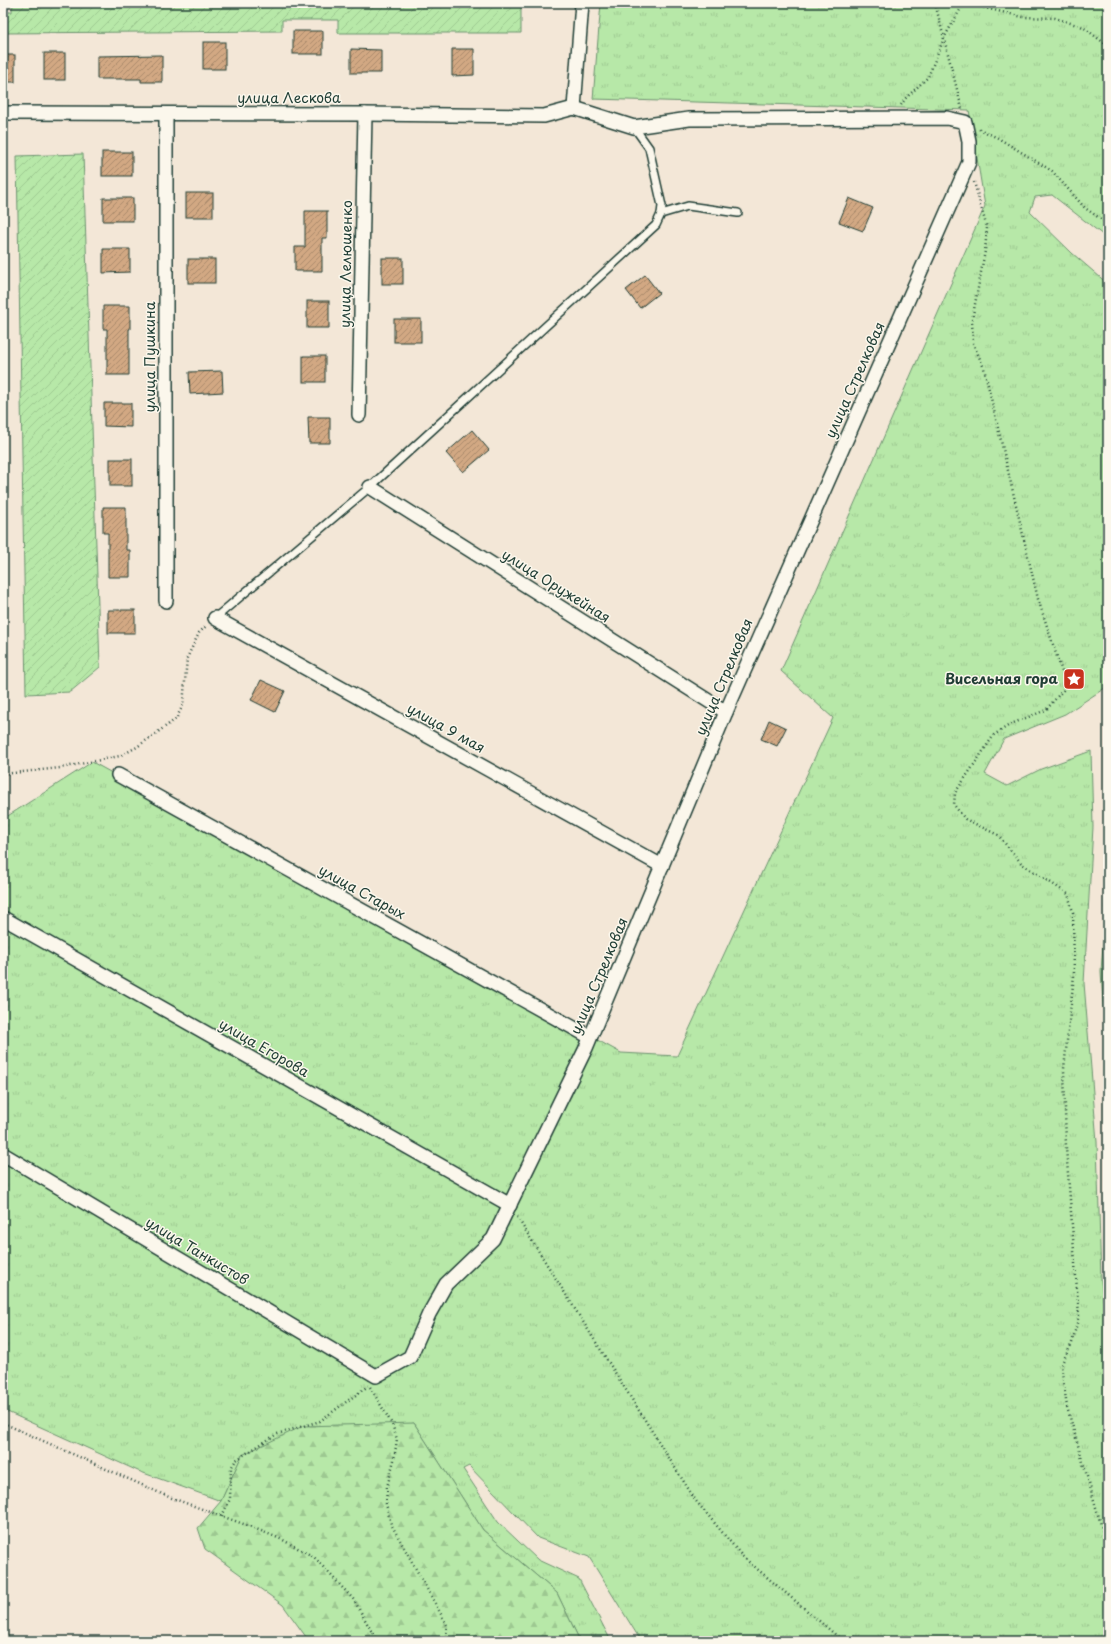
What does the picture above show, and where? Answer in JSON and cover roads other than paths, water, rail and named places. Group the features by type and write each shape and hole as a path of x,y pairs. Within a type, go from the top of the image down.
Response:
{"street":[{"path":"582,3 574,108 634,127"},
{"name":"улица Лескова","path":"3,113 544,116 574,108"},
{"name":"улица Пушкина","path":"166,114 166,601"},
{"name":"улица Лелюшенко","path":"359,415 365,114"},
{"name":"улица Стрелковая","path":"372,1380 410,1357 429,1314 446,1284 493,1239 510,1205 590,1037 726,712 969,162 969,142 965,122 947,118 690,119 634,127"},
{"name":"улица Оружейная","path":"370,487 726,712"},
{"name":"улица 9 мая","path":"215,618 662,866"},
{"name":"улица Старых","path":"118,775 590,1037"},
{"name":"улица Егорова","path":"3,918 510,1205"},
{"name":"улица Танкистов","path":"3,1154 372,1380"}],"lane":[{"path":"215,618 370,487 656,225 662,214 662,206 649,148 634,127"},
{"path":"662,214 688,206 738,213"}],"place":[{"name":"Висельная гора","path":"1074,679"}]}
